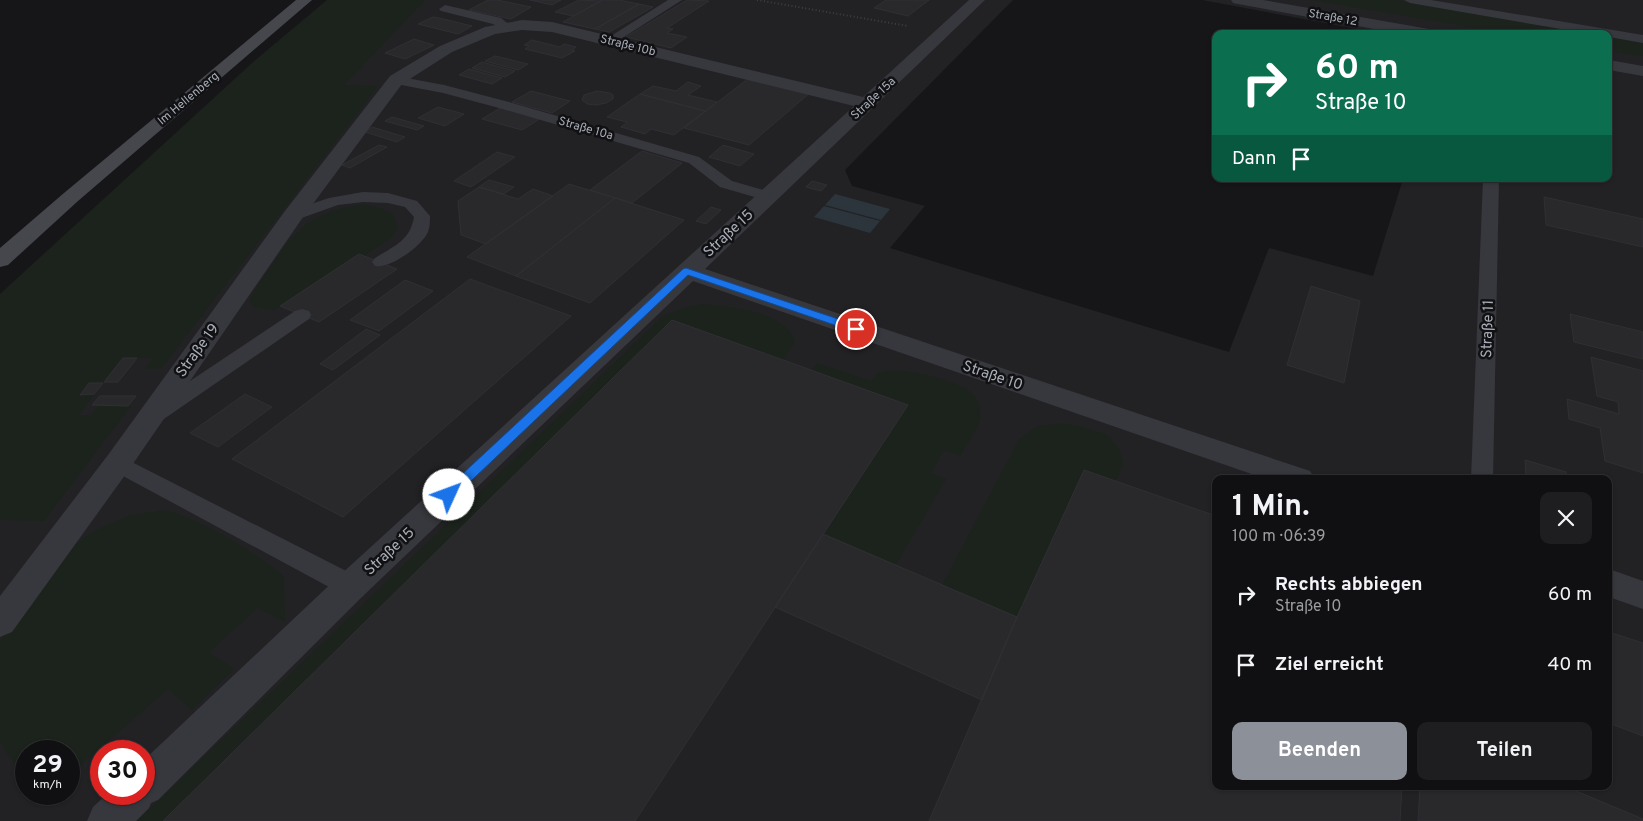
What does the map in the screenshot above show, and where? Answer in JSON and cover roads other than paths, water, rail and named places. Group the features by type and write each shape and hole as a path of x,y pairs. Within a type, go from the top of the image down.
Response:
{"main road":[{"name":"Im Hellenberg","path":"0,260 71,197 304,0"}],"street":[{"name":"Straße 15a","path":"768,196 978,0"},
{"name":"Straße 12","path":"1238,0 1407,30"},
{"name":"Straße 10b","path":"396,80 446,49 491,30 522,25 552,27 868,104"},
{"path":"1612,66 1643,71"},
{"name":"Straße 19","path":"0,622 118,462 294,216 396,80"},
{"name":"Straße 15","path":"155,775 351,586 768,196"},
{"name":"Straße 10","path":"686,271 1288,475"},
{"path":"1612,584 1643,594"},
{"path":"107,821 124,805"}],"lane":[{"path":"609,41 676,0"},
{"path":"1410,0 1589,30"},
{"path":"445,9 498,21 506,27"},
{"path":"1612,34 1643,39"},
{"name":"Straße 10a","path":"396,80 444,89 504,105 694,160 726,184 768,196"},
{"name":"Straße 11","path":"1482,475 1491,182"},
{"path":"294,216 335,200 364,197 388,198 411,204 422,216 420,231 409,244 381,262"},
{"path":"147,420 302,315"},
{"path":"118,462 351,586"}]}
